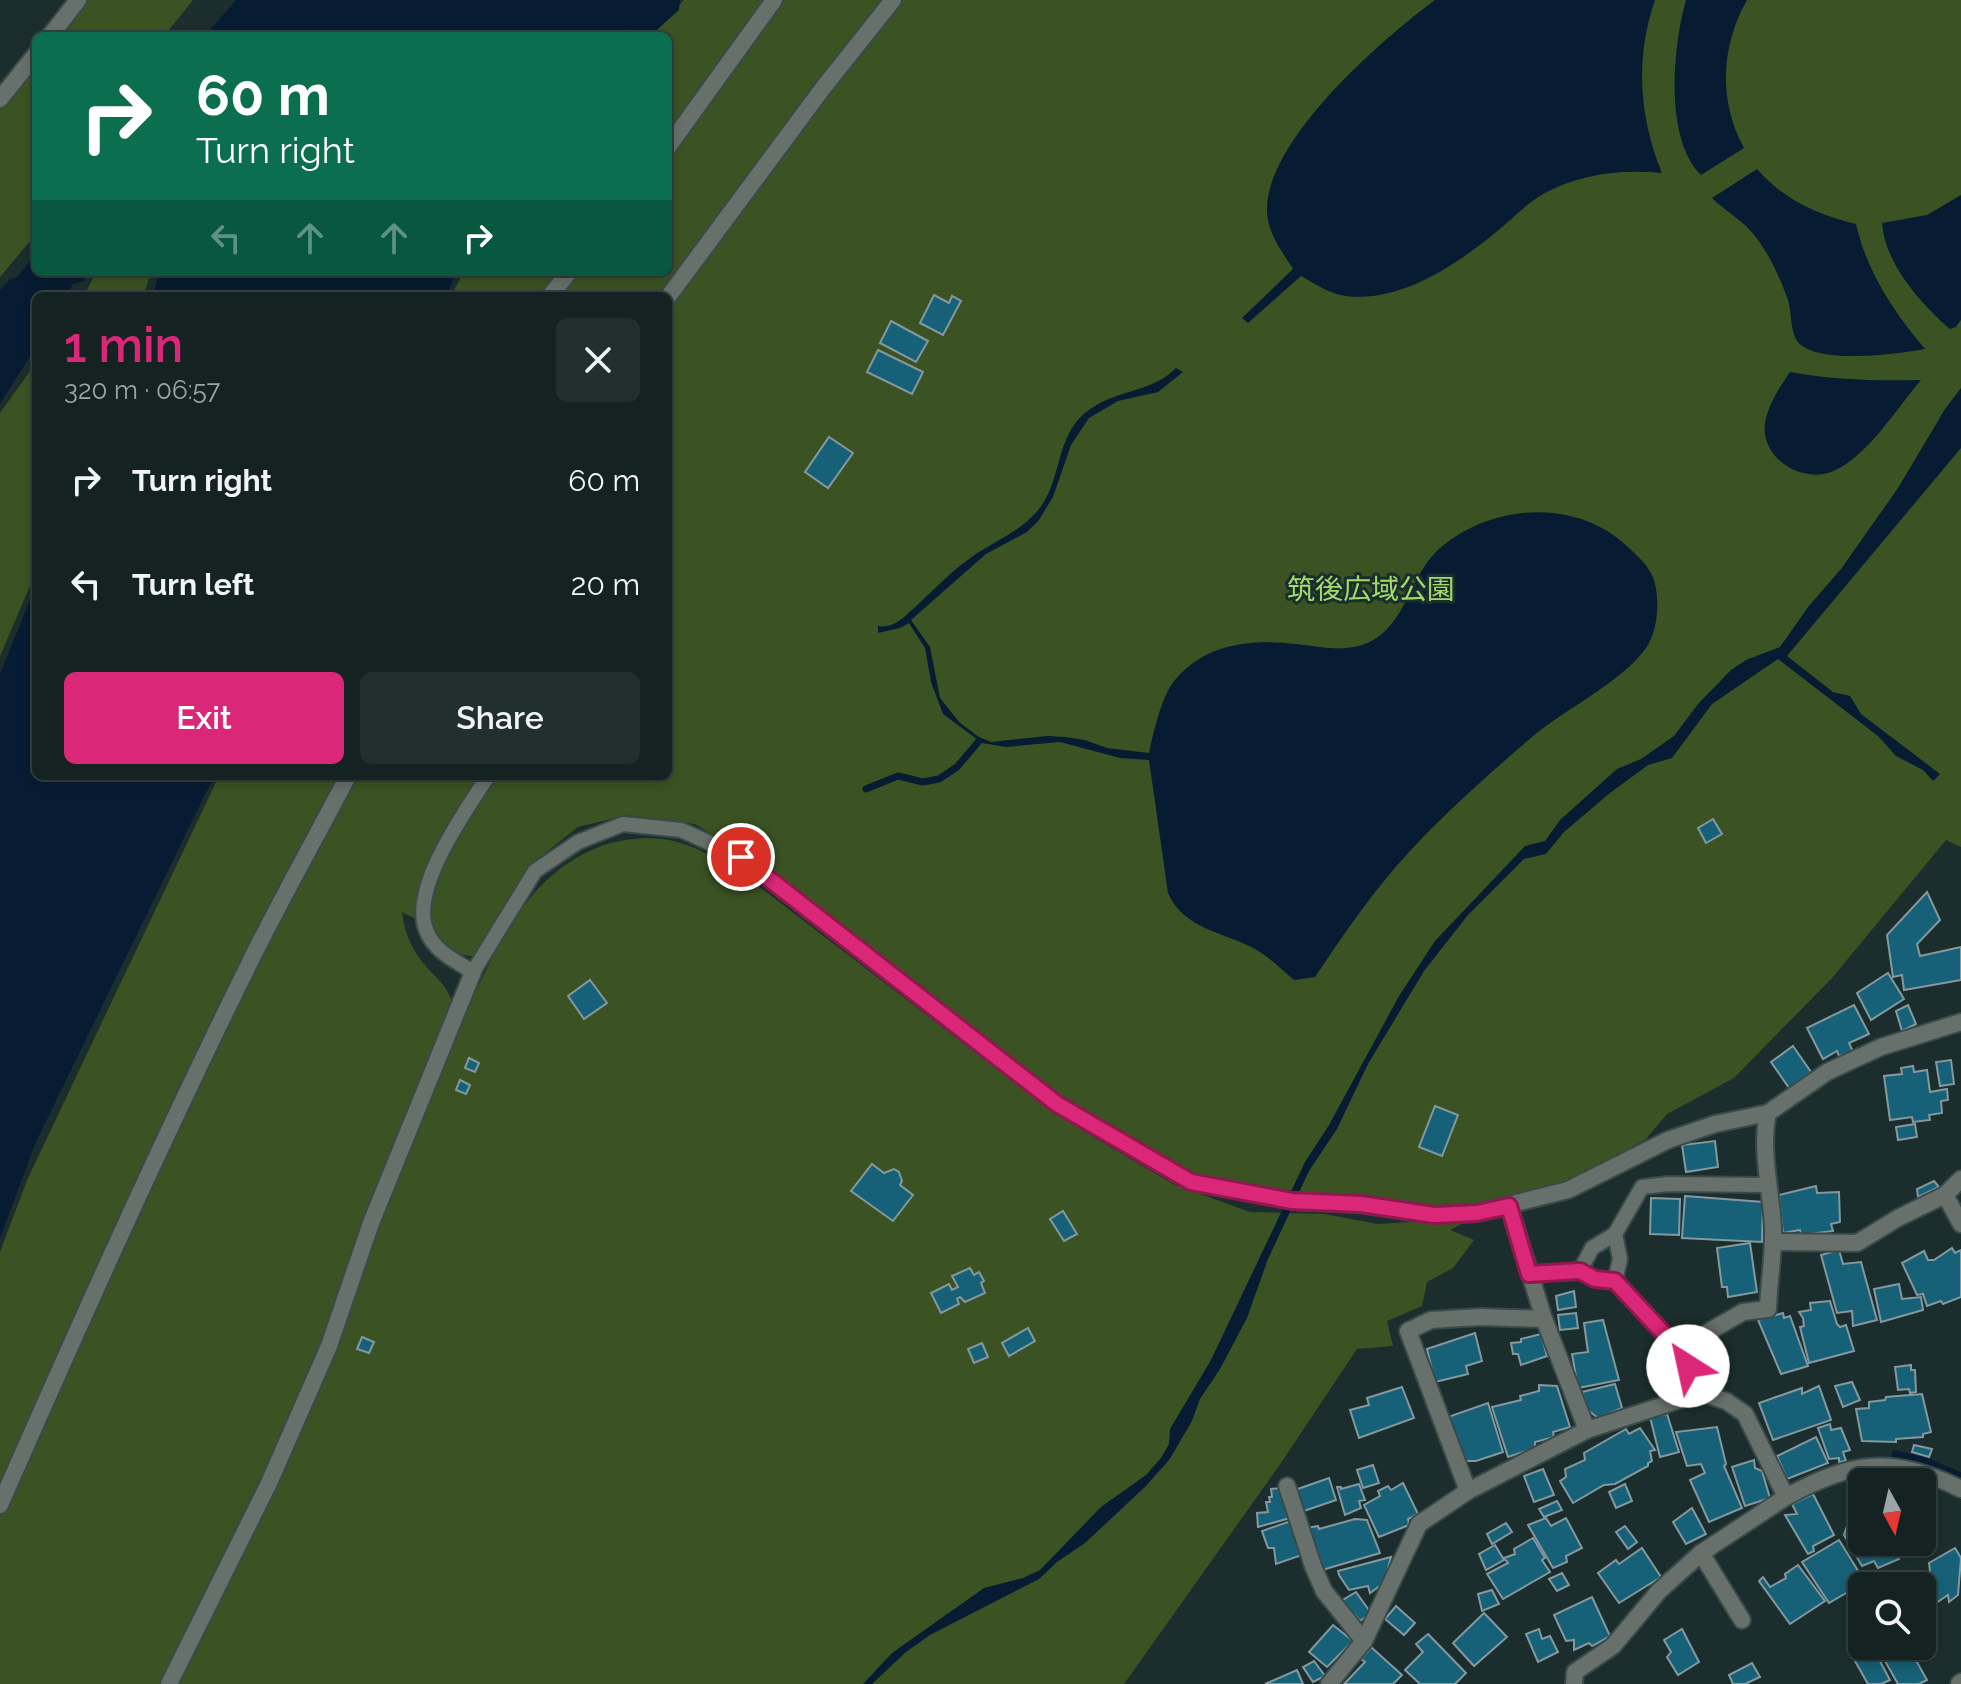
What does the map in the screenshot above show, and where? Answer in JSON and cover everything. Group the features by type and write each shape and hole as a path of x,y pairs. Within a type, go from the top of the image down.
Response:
{"street":[{"path":"53,32 78,0"},
{"path":"672,141 774,0"},
{"path":"672,292 823,88 893,0"},
{"path":"0,99 32,59"},
{"path":"553,292 566,276"},
{"path":"0,1505 190,1085 346,780"},
{"path":"169,1684 269,1483 329,1346 371,1223 473,972"},
{"path":"1292,1201 1361,1204 1434,1215 1477,1213 1509,1206 1568,1190 1668,1140 1715,1124 1768,1113 1841,1066 1881,1047 1961,1022"},
{"path":"1701,1393 1688,1366 1684,1346 1743,1312 1768,1309 1773,1242 1766,1150 1768,1113"},
{"path":"1773,1242 1857,1243 1945,1195 1961,1179"},
{"path":"1945,1195 1961,1224"},
{"path":"1509,1206 1544,1319 1587,1430"},
{"path":"1468,1491 1408,1331 1431,1320 1480,1317 1544,1319"},
{"path":"1329,1684 1364,1641 1419,1524 1468,1491 1587,1430 1701,1393 1726,1401 1745,1414 1786,1497"},
{"path":"1574,1684 1575,1672 1613,1646 1659,1591 1701,1553 1786,1497 1818,1480 1852,1468 1877,1465 1925,1472 1961,1489"},
{"path":"1287,1486 1324,1591 1364,1641"},
{"path":"1701,1553 1742,1620"}],"lane":[{"path":"486,780 435,865 421,910 427,934 444,954 473,972 535,871 578,842 623,824 681,830 741,857 1057,1104 1191,1182 1292,1201"},
{"path":"1580,1271 1592,1248 1615,1234 1642,1187 1668,1184 1769,1185"},
{"path":"1615,1234 1620,1259 1615,1281"},
{"path":"1529,1274 1580,1271 1595,1279 1615,1281 1665,1335 1684,1346"}],"green space":[{"path":"82,0 193,0 167,32 56,32"},
{"name":"筑後広域公園","path":"684,0 1961,0 1961,847 1946,840 1832,978 1734,1078 1667,1114 1646,1139 1573,1180 1473,1211 1398,1205 1197,1178 1162,1164 1066,1100 762,865 695,824 627,815 578,827 528,867 475,956 456,951 428,927 402,912 413,947 452,1001 468,1007 506,932 538,889 557,871 607,844 631,839 666,839 697,849 735,868 1019,1086 1095,1138 1173,1184 1250,1212 1324,1214 1378,1224 1473,1218 1450,1230 1474,1240 1453,1268 1427,1282 1422,1306 1387,1321 1393,1346 1357,1349 1281,1463 1124,1684 0,1684 0,1252 28,1178 217,780 672,780 672,292 453,292 461,276 672,276 672,32 656,32"},
{"path":"32,63 32,239 0,277 0,103"},
{"path":"94,276 150,276 144,292 86,292"},
{"path":"32,369 32,581 0,656 0,413"}],"water":[{"path":"236,0 680,0 679,10 654,32 629,29 628,32 208,32"},
{"path":"1435,0 1655,0 1644,43 1642,87 1648,131 1662,173 1601,174 1557,187 1537,198 1445,269 1407,288 1387,294 1366,297 1340,295 1301,276 1248,323 1242,318 1293,269 1275,240 1267,216 1273,180 1287,151 1332,92 1386,39"},
{"path":"1686,0 1747,0 1732,36 1726,73 1730,111 1744,148 1701,175 1689,159 1681,139 1677,115 1675,66"},
{"path":"1757,169 1778,189 1802,205 1856,224 1874,275 1902,320 1925,349 1839,356 1822,354 1798,342 1788,300 1765,250 1745,225 1712,198"},
{"path":"1961,195 1961,320 1950,329 1928,308 1897,268 1882,223 1927,215"},
{"path":"32,259 32,276 86,276 84,281 73,284 68,292 32,292 32,353 0,404 0,290 10,279 16,278"},
{"path":"159,276 455,276 448,292 153,292"},
{"path":"1176,368 1183,372 1158,392 1118,401 1089,418 1071,445 1053,497 1039,520 1027,532 986,554 911,620 930,647 940,698 959,722 979,737 991,742 1066,737 1107,748 1149,753 1170,686 1201,658 1246,643 1348,648 1368,643 1388,628 1422,570 1439,549 1483,522 1508,515 1533,512 1559,514 1606,530 1646,565 1654,581 1657,600 1654,631 1636,660 1608,684 1532,737 1438,822 1383,882 1315,977 1294,980 1260,952 1194,922 1175,905 1168,893 1149,760 1120,758 1060,742 1006,747 982,743 943,714 931,682 925,648 909,623 878,633 878,626 888,626 902,619 962,564 1035,514 1048,494 1069,433 1085,413 1108,399 1156,382"},
{"path":"1790,372 1855,379 1921,380 1869,445 1831,472 1810,474 1789,468 1773,454 1765,434 1769,409"},
{"path":"1961,388 1961,448 1787,656 1833,692 1850,696 1861,714 1940,774 1933,781 1923,770 1896,756 1878,736 1778,659 1712,704 1672,758 1648,765 1610,793 1564,832 1546,854 1524,859 1468,915 1424,971 1368,1064 1337,1129 1309,1171 1268,1259 1247,1318 1169,1460 1085,1543 1039,1579 930,1635 906,1652 872,1684 863,1684 892,1653 984,1588 1023,1578 1040,1570 1101,1507 1146,1475 1161,1458 1169,1444 1170,1429 1211,1360 1305,1162 1329,1125 1399,996 1435,941 1525,846 1545,841 1560,820 1617,769 1641,759 1674,736 1698,704 1731,670 1746,660 1780,647 1808,607 1841,569 1898,488"},
{"path":"32,595 32,780 212,780 35,1144 0,1238 0,674"}],"building":[{"path":"934,295 949,303 952,296 961,301 943,335 920,323"},
{"path":"891,321 928,341 916,362 880,343"},
{"path":"878,350 923,372 912,394 867,372"},
{"path":"829,437 853,453 828,488 805,472"},
{"path":"1713,819 1722,834 1706,843 1698,828"},
{"path":"1927,892 1940,920 1917,944 1920,956 1961,947 1961,980 1904,990 1902,975 1893,977 1887,935"},
{"path":"1888,973 1904,999 1871,1020 1857,993"},
{"path":"590,980 607,1003 584,1019 568,996"},
{"path":"1854,1005 1869,1034 1849,1043 1853,1052 1839,1056 1837,1051 1823,1059 1807,1028"},
{"path":"1908,1005 1916,1024 1902,1031 1896,1011"},
{"path":"1793,1046 1811,1072 1789,1088 1771,1062"},
{"path":"469,1058 479,1063 475,1072 465,1068"},
{"path":"1951,1060 1954,1084 1940,1086 1936,1062"},
{"path":"1913,1066 1914,1072 1927,1070 1930,1092 1947,1089 1948,1100 1941,1101 1942,1113 1929,1115 1930,1120 1913,1122 1912,1117 1890,1120 1884,1076 1902,1074 1901,1068"},
{"path":"460,1080 470,1085 466,1094 456,1090"},
{"path":"1435,1106 1458,1115 1442,1156 1419,1147"},
{"path":"1915,1124 1917,1137 1898,1140 1896,1127"},
{"path":"1715,1141 1718,1167 1686,1172 1682,1145"},
{"path":"872,1164 884,1173 894,1169 899,1172 900,1185 913,1195 893,1221 851,1191"},
{"path":"1934,1181 1939,1187 1918,1197 1917,1189"},
{"path":"1816,1186 1817,1193 1839,1192 1840,1222 1831,1224 1833,1231 1801,1235 1800,1230 1783,1233 1779,1195"},
{"path":"1685,1196 1763,1202 1762,1242 1682,1238"},
{"path":"1651,1198 1680,1199 1679,1235 1650,1234"},
{"path":"1063,1211 1077,1234 1064,1241 1050,1219"},
{"path":"1750,1243 1757,1292 1728,1297 1727,1287 1722,1287 1717,1248"},
{"path":"1952,1248 1955,1253 1961,1250 1961,1297 1927,1306 1923,1294 1917,1295 1902,1263 1924,1251 1928,1260 1934,1260"},
{"path":"1839,1250 1843,1264 1861,1262 1877,1320 1853,1326 1852,1311 1837,1313 1821,1255"},
{"path":"970,1268 974,1275 979,1272 985,1293 965,1302 960,1297 957,1299 959,1304 941,1313 931,1293 949,1284 952,1290 958,1287 952,1276"},
{"path":"1899,1284 1902,1299 1921,1297 1923,1310 1881,1322 1874,1289"},
{"path":"1574,1291 1576,1307 1558,1310 1556,1296"},
{"path":"1830,1301 1837,1324 1840,1327 1846,1325 1854,1351 1809,1363 1800,1327 1804,1326 1803,1318 1799,1312 1811,1310 1810,1303"},
{"path":"1576,1313 1578,1328 1560,1330 1558,1315"},
{"path":"1783,1313 1784,1318 1790,1316 1808,1366 1781,1374 1758,1320"},
{"path":"1603,1320 1619,1380 1578,1388 1572,1354 1588,1352 1584,1323"},
{"path":"1028,1328 1035,1341 1009,1356 1002,1343"},
{"path":"1475,1333 1482,1361 1466,1366 1468,1374 1435,1382 1427,1349"},
{"path":"1541,1334 1547,1356 1521,1365 1518,1354 1513,1354 1511,1343"},
{"path":"362,1337 374,1342 369,1353 357,1349"},
{"path":"982,1343 988,1357 974,1363 968,1349"},
{"path":"1911,1365 1911,1370 1915,1370 1916,1392 1898,1390 1895,1367"},
{"path":"1852,1382 1860,1400 1843,1407 1835,1386"},
{"path":"1615,1384 1622,1408 1598,1418 1588,1410 1582,1392"},
{"path":"1539,1385 1557,1386 1570,1427 1553,1432 1554,1437 1535,1442 1535,1448 1508,1457 1492,1407 1521,1400 1520,1396 1539,1391"},
{"path":"1819,1386 1831,1420 1773,1440 1759,1403 1802,1388 1802,1394"},
{"path":"1402,1387 1414,1418 1359,1438 1350,1410 1369,1405 1367,1398"},
{"path":"1922,1394 1931,1432 1923,1434 1923,1437 1896,1439 1896,1442 1862,1441 1856,1409 1869,1408 1869,1402 1885,1400 1886,1397"},
{"path":"1488,1403 1503,1452 1476,1461 1463,1461 1448,1417"},
{"path":"1667,1414 1679,1452 1660,1457 1650,1417"},
{"path":"1830,1424 1831,1430 1841,1428 1850,1450 1843,1452 1846,1461 1829,1459 1818,1428"},
{"path":"1717,1427 1724,1466 1742,1508 1709,1522 1690,1480 1705,1473 1701,1464 1687,1466 1676,1432"},
{"path":"1640,1428 1655,1450 1650,1451 1652,1461 1648,1466 1615,1484 1604,1485 1573,1503 1560,1481 1566,1477 1565,1469 1585,1460 1584,1453 1626,1429 1629,1434"},
{"path":"1816,1437 1828,1463 1787,1479 1777,1456"},
{"path":"1914,1445 1932,1449 1929,1457 1912,1452"},
{"path":"1754,1460 1755,1468 1762,1471 1770,1498 1745,1506 1732,1467"},
{"path":"1373,1465 1379,1483 1363,1488 1357,1470"},
{"path":"1543,1469 1554,1495 1534,1502 1524,1476"},
{"path":"1329,1478 1336,1500 1301,1512 1295,1490"},
{"path":"1403,1483 1418,1514 1408,1519 1409,1525 1379,1537 1364,1505 1380,1496 1378,1491 1388,1486 1391,1490"},
{"path":"1359,1484 1365,1500 1359,1501 1361,1508 1345,1515 1337,1487 1341,1489"},
{"path":"1625,1484 1632,1501 1616,1508 1609,1492"},
{"path":"1281,1488 1290,1518 1258,1527 1257,1513 1268,1512 1266,1502 1270,1502 1269,1497 1272,1497 1271,1489"},
{"path":"1813,1494 1834,1535 1813,1546 1814,1551 1808,1554 1785,1515 1797,1514 1792,1504"},
{"path":"1557,1501 1562,1510 1544,1517 1539,1509"},
{"path":"1692,1508 1706,1534 1686,1544 1673,1522"},
{"path":"1546,1518 1551,1526 1566,1518 1582,1548 1566,1556 1567,1562 1553,1568 1528,1525"},
{"path":"1355,1519 1367,1520 1380,1553 1322,1570 1306,1528 1318,1526 1319,1529"},
{"path":"1291,1521 1302,1555 1276,1564 1274,1548 1268,1548 1262,1531"},
{"path":"1506,1523 1512,1532 1492,1544 1487,1534"},
{"path":"1625,1526 1637,1542 1628,1549 1616,1532"},
{"path":"1533,1538 1550,1572 1503,1599 1487,1574 1508,1563 1504,1558 1515,1554 1514,1549"},
{"path":"1839,1540 1859,1572 1848,1572 1848,1592 1829,1603 1802,1562"},
{"path":"1495,1545 1504,1560 1486,1570 1479,1554"},
{"path":"1642,1548 1661,1577 1619,1603 1598,1573 1616,1560 1619,1564"},
{"path":"1955,1548 1961,1558 1958,1595 1949,1602 1948,1595 1936,1603 1936,1572 1929,1572 1929,1563"},
{"path":"1856,1556 1897,1556 1899,1559 1878,1568 1874,1561 1862,1566"},
{"path":"1391,1557 1384,1583 1370,1593 1368,1586 1349,1590 1339,1575 1338,1571"},
{"path":"1798,1565 1825,1601 1790,1624 1759,1581 1763,1577 1770,1587 1786,1578 1785,1574"},
{"path":"1562,1573 1569,1585 1557,1591 1549,1579"},
{"path":"1492,1590 1499,1604 1482,1611 1478,1594"},
{"path":"1356,1592 1371,1613 1360,1621 1341,1601"},
{"path":"1592,1597 1610,1636 1592,1646 1589,1643 1574,1650 1574,1640 1566,1641 1554,1615"},
{"path":"1396,1606 1415,1623 1404,1635 1385,1619"},
{"path":"1484,1613 1507,1637 1474,1666 1453,1643"},
{"path":"1333,1625 1353,1641 1327,1667 1309,1652"},
{"path":"1539,1629 1542,1639 1550,1636 1558,1652 1538,1662 1526,1634"},
{"path":"1682,1629 1699,1662 1678,1675 1667,1657 1671,1652 1664,1640"},
{"path":"1428,1634 1466,1673 1455,1684 1420,1684 1405,1670 1423,1652 1416,1644"},
{"path":"1371,1647 1402,1675 1393,1684 1344,1684 1365,1662 1361,1659"},
{"path":"1879,1660 1890,1680 1868,1684 1855,1661"},
{"path":"1884,1660 1916,1660 1927,1680 1919,1684 1898,1684"},
{"path":"1314,1661 1325,1676 1313,1682 1303,1667"},
{"path":"1752,1663 1760,1677 1745,1684 1733,1684 1729,1675"},
{"path":"1297,1670 1303,1684 1265,1684"}],"waterway":[{"path":"866,789 898,776 923,782 939,779 957,767 979,741"},
{"path":"1895,1454 1923,1460 1961,1476"}],"route":[{"path":"741,857 1057,1104 1191,1182 1292,1201 1361,1204 1434,1215 1477,1213 1509,1206 1529,1274 1580,1271 1595,1279 1615,1281 1665,1335 1684,1346 1688,1366"}]}
